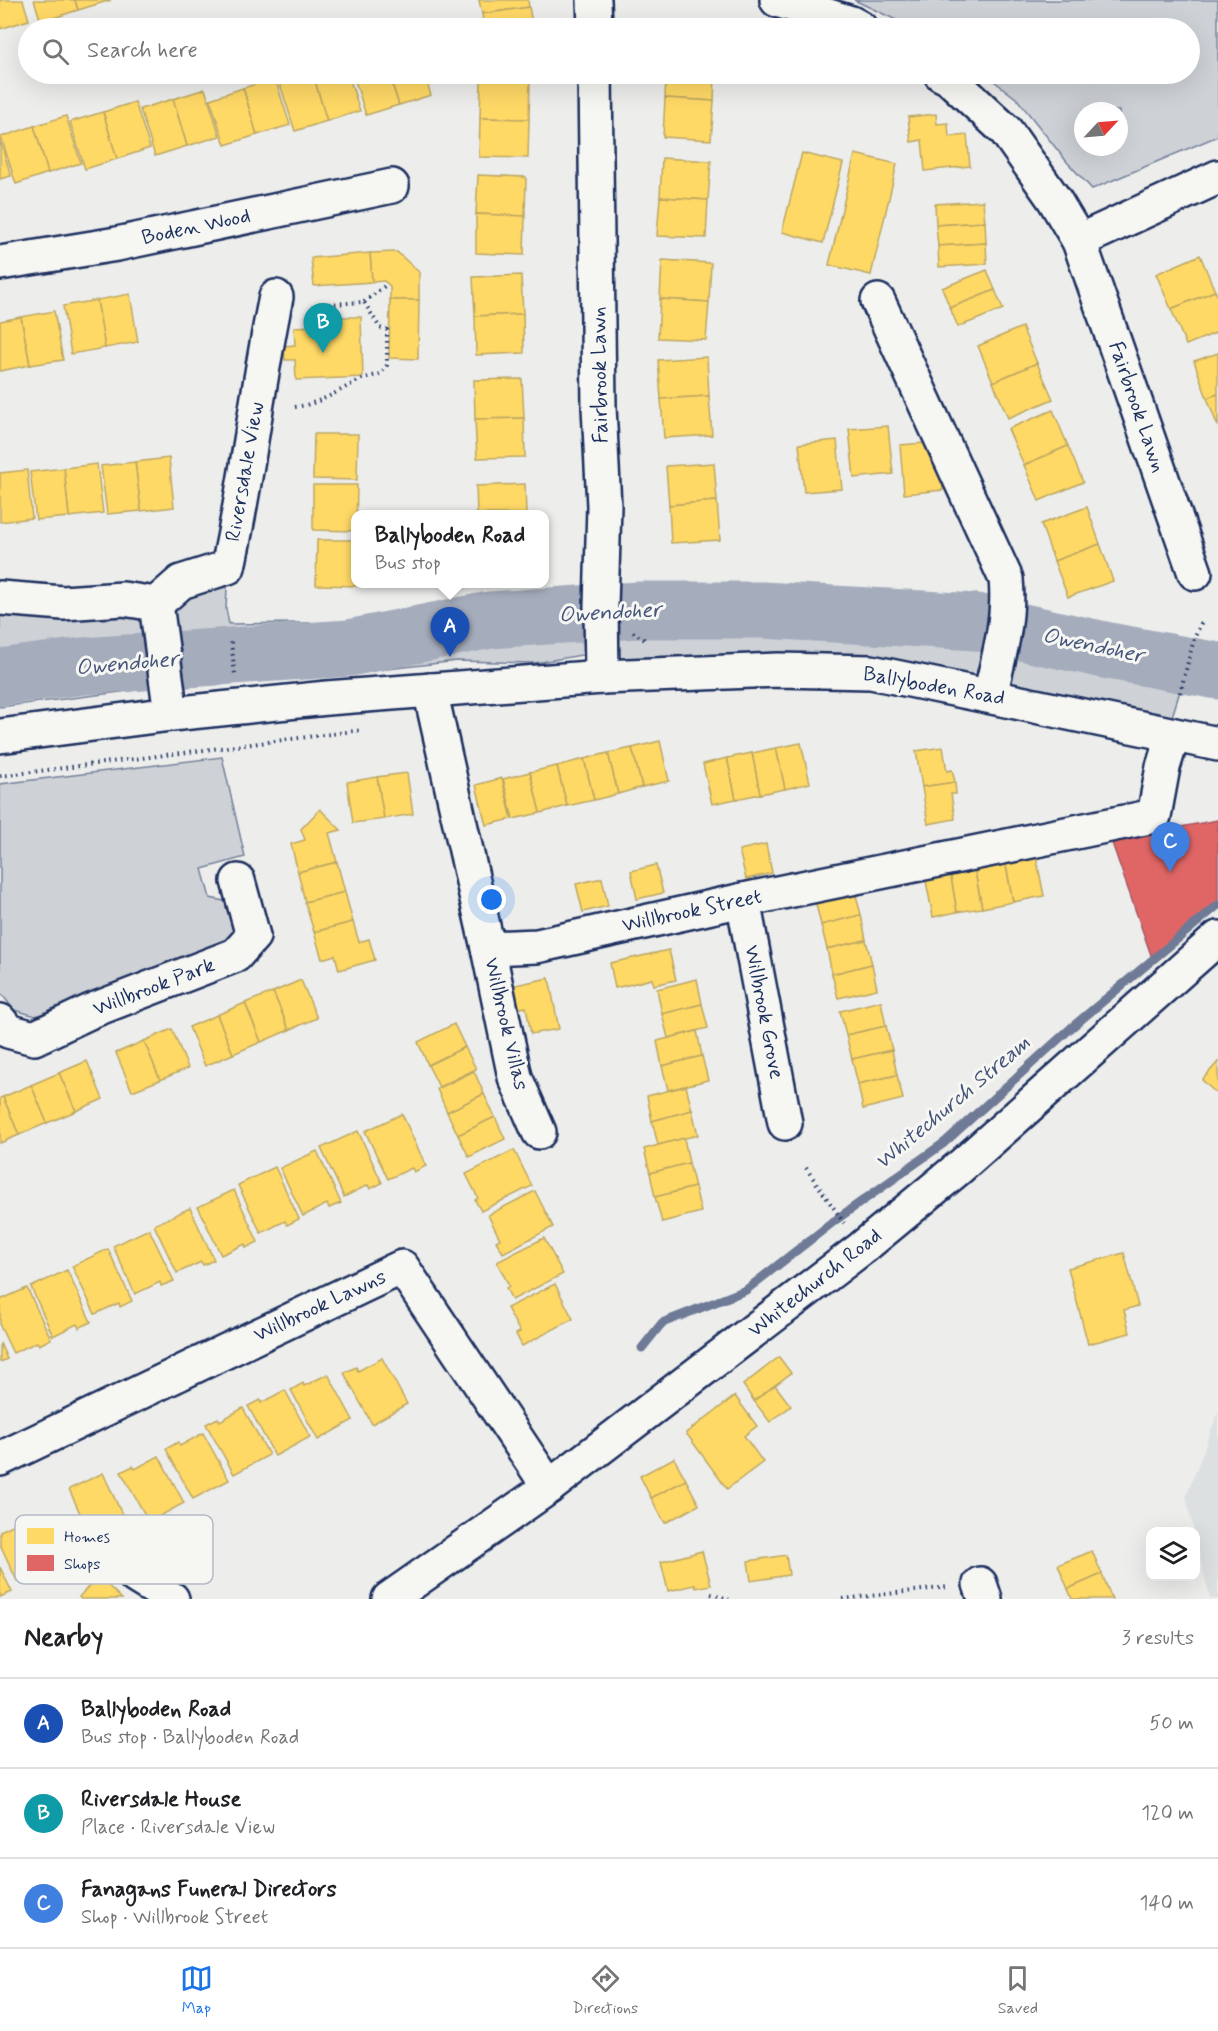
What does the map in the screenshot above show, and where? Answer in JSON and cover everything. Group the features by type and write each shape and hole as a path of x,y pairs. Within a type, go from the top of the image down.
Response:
{"street":[{"path":"594,0 595,18"},
{"path":"777,0 834,18"},
{"name":"Fairbrook Lawn","path":"595,84 599,407 604,506 602,677"},
{"name":"Fairbrook Lawn","path":"955,84 1006,131 1054,199 1079,241 1195,573"},
{"path":"1079,241 1218,177"},
{"name":"Boden Wood","path":"0,262 117,244 392,186"},
{"name":"Riversdale View","path":"156,604 181,582 228,567 276,297"},
{"path":"878,301 1006,579 1009,602 990,695"},
{"path":"0,598 63,603 123,599 156,604 171,714"},
{"name":"Ballyboden Road","path":"0,736 171,714 430,690 602,677 778,670 871,672 1218,744"},
{"path":"430,690 488,948"},
{"name":"Willbrook Street","path":"488,948 537,946 743,900 1168,813 1163,767 1173,735"},
{"name":"Willbrook Park","path":"0,1021 9,1030 34,1038 91,1011 236,955 253,936 238,881"},
{"name":"Willbrook Grove","path":"743,900 785,1123"},
{"name":"Willbrook Villas","path":"488,948 515,1077 539,1132"},
{"name":"Whitechurch Road","path":"389,1599 549,1487 862,1248 1212,954"},
{"name":"Willbrook Lawns","path":"0,1459 402,1267 549,1487"},
{"path":"148,1584 172,1599"}],"path":[{"path":"316,305 364,302 386,285"},
{"path":"295,407 309,406 360,379 381,374 387,365 387,330 380,328 364,302"},
{"path":"1180,693 1194,639 1202,621"},
{"path":"231,642 234,670"},
{"path":"0,776 371,729"},
{"path":"806,1168 842,1220"},
{"path":"843,1599 982,1591"},
{"path":"711,1594 729,1599"}],"shaded area":[{"path":"854,0 1218,0 1218,136 1092,189 1067,162 1017,99 998,84 1200,84 1200,18 892,18"},
{"path":"228,567 226,609 229,624 490,620 638,610 762,610 977,622 1109,651 1188,665 1167,733 990,694 602,672 593,653 535,663 457,661 344,674 153,688 0,707 0,598 124,600"},
{"path":"222,757 245,857 202,869 210,898 229,902 236,924 230,939 36,1016 14,1010 0,992 0,784"},
{"path":"1218,1412 1218,1599 1210,1599 1200,1556 1200,1527 1193,1527 1186,1497"}],"building: Homes":[{"path":"0,0 23,0 28,18 18,18 18,23 0,29"},
{"path":"34,0 75,0 78,10 53,18 40,18"},
{"path":"75,0 111,0 78,10"},
{"path":"479,0 528,0 529,7 482,14"},
{"path":"529,7 531,18 483,18 482,14"},
{"path":"256,84 277,84 290,125 257,135 243,88"},
{"path":"280,84 316,84 327,121 295,131"},
{"path":"316,84 351,84 360,111 327,121"},
{"path":"356,84 392,84 399,105 366,115"},
{"path":"392,84 427,84 431,95 399,105"},
{"path":"481,84 530,84 529,119 480,118"},
{"path":"666,84 715,84 714,101 665,98"},
{"path":"243,88 257,135 225,145 210,99"},
{"path":"205,89 220,136 187,146 173,99"},
{"path":"665,98 714,101 711,140 663,137"},
{"path":"173,99 187,146 155,156 140,109"},
{"path":"135,102 150,148 117,159 103,112"},
{"path":"103,112 117,159 85,169 70,122"},
{"path":"936,114 937,124 948,123 949,137 967,135 970,166 925,171 922,140 911,142 908,117"},
{"path":"66,116 81,163 48,173 34,126"},
{"path":"480,118 529,119 528,158 479,157"},
{"path":"34,126 48,173 16,184 1,137"},
{"path":"0,140 11,176 0,179"},
{"path":"802,153 843,163 823,243 782,232"},
{"path":"855,154 897,164 871,275 829,265"},
{"path":"662,158 711,161 708,200 660,197"},
{"path":"478,175 526,177 525,216 476,214"},
{"path":"660,197 708,200 706,238 657,236"},
{"path":"983,201 985,222 936,225 935,204"},
{"path":"476,214 525,216 524,255 476,253"},
{"path":"985,222 986,243 938,246 936,225"},
{"path":"986,243 987,264 939,267 938,246"},
{"path":"397,252 419,272 419,300 390,300 390,286 384,281 372,282 370,253"},
{"path":"370,253 372,282 314,286 311,258"},
{"path":"1200,255 1215,291 1171,309 1156,274"},
{"path":"662,260 711,263 709,302 660,299"},
{"path":"987,270 995,290 950,308 942,288"},
{"path":"521,275 523,314 475,316 473,277"},
{"path":"995,290 1003,309 958,327 950,308"},
{"path":"1215,291 1218,296 1218,332 1186,345 1171,309"},
{"path":"130,294 138,342 105,348 97,300"},
{"path":"660,299 709,302 706,340 658,338"},
{"path":"97,300 105,348 71,354 63,306"},
{"path":"390,300 419,300 418,359 389,358"},
{"path":"54,311 63,360 30,365 21,317"},
{"path":"523,314 524,353 476,355 475,316"},
{"path":"21,317 30,365 0,371 0,321"},
{"path":"338,317 361,317 363,377 296,380 295,360 285,360 284,346 295,345 294,327 338,325"},
{"path":"1022,327 1037,363 993,382 978,346"},
{"path":"1218,353 1218,394 1207,398 1194,361"},
{"path":"707,357 709,396 661,399 658,360"},
{"path":"1037,363 1053,399 1008,418 993,382"},
{"path":"522,379 524,418 475,419 474,380"},
{"path":"1218,394 1218,427 1207,398"},
{"path":"709,396 712,435 664,438 661,399"},
{"path":"1053,410 1068,446 1024,465 1008,429"},
{"path":"524,418 525,457 477,458 475,419"},
{"path":"888,426 893,474 854,478 849,429"},
{"path":"314,434 358,434 357,480 313,479"},
{"path":"837,440 842,489 804,492 799,444"},
{"path":"938,442 943,490 904,494 900,445"},
{"path":"1068,446 1083,482 1039,501 1024,465"},
{"path":"169,458 174,507 141,511 135,462"},
{"path":"135,462 141,511 107,514 101,466"},
{"path":"714,463 717,501 669,505 666,466"},
{"path":"97,464 103,513 69,517 64,468"},
{"path":"64,468 69,517 36,520 30,472"},
{"path":"27,470 32,518 0,522 0,473"},
{"path":"525,484 526,510 477,510 476,486"},
{"path":"313,485 357,485 356,510 351,510 351,531 313,530"},
{"path":"717,501 720,540 671,543 669,505"},
{"path":"1087,507 1100,544 1054,561 1041,524"},
{"path":"317,540 351,540 351,586 316,585"},
{"path":"1100,544 1113,581 1068,597 1054,561"},
{"path":"660,741 669,781 642,787 632,748"},
{"path":"801,743 810,783 785,789 776,748"},
{"path":"943,747 947,771 952,770 955,782 922,787 916,751"},
{"path":"632,748 642,787 618,794 608,753"},
{"path":"776,748 785,789 760,794 752,753"},
{"path":"608,753 618,794 594,800 584,759"},
{"path":"752,753 760,794 736,799 727,758"},
{"path":"727,758 736,799 712,804 703,764"},
{"path":"584,759 594,800 567,806 557,766"},
{"path":"557,766 567,806 540,813 530,772"},
{"path":"530,772 540,813 513,819 503,779"},
{"path":"407,773 413,814 384,819 377,777"},
{"path":"377,777 384,819 353,823 347,782"},
{"path":"502,778 512,819 486,825 476,785"},
{"path":"955,782 956,794 951,794 955,819 928,824 922,787"},
{"path":"320,809 341,830 329,833 337,862 298,872 291,844 305,840 301,829"},
{"path":"766,844 772,873 746,879 739,850"},
{"path":"1036,856 1044,896 1013,902 1005,861"},
{"path":"1005,861 1013,902 982,908 974,867"},
{"path":"337,862 345,892 305,902 298,872"},
{"path":"656,865 663,893 637,899 631,871"},
{"path":"974,867 982,908 957,912 950,872"},
{"path":"950,872 957,912 933,917 925,876"},
{"path":"602,878 608,906 583,912 576,884"},
{"path":"855,891 861,915 821,925 815,900"},
{"path":"345,892 353,922 314,932 305,902"},
{"path":"861,915 866,940 827,949 821,925"},
{"path":"353,922 359,942 369,939 375,960 339,970 335,955 322,959 314,932"},
{"path":"866,940 872,964 832,974 827,949"},
{"path":"669,950 676,980 654,985 652,979 615,988 610,963"},
{"path":"872,964 877,989 838,998 832,974"},
{"path":"549,978 559,1029 531,1034 526,1007 511,1010 506,987"},
{"path":"697,979 702,1004 662,1014 657,989"},
{"path":"301,980 317,1018 289,1030 273,992"},
{"path":"273,992 289,1030 261,1042 245,1003"},
{"path":"881,1001 886,1026 846,1035 840,1011"},
{"path":"245,1003 261,1042 233,1054 217,1015"},
{"path":"702,1004 708,1028 668,1038 662,1014"},
{"path":"217,1015 233,1054 205,1066 189,1027"},
{"path":"454,1024 465,1047 428,1065 418,1042"},
{"path":"886,1026 892,1050 852,1059 846,1035"},
{"path":"172,1029 188,1068 160,1080 144,1041"},
{"path":"697,1031 702,1056 662,1066 657,1041"},
{"path":"144,1041 160,1080 132,1091 116,1053"},
{"path":"465,1047 476,1069 439,1087 428,1065"},
{"path":"892,1050 897,1075 858,1084 852,1059"},
{"path":"702,1056 708,1080 668,1090 662,1066"},
{"path":"87,1061 103,1099 76,1111 59,1073"},
{"path":"1218,1062 1218,1095 1202,1080"},
{"path":"474,1071 484,1094 447,1112 437,1089"},
{"path":"59,1073 76,1111 47,1123 31,1085"},
{"path":"897,1075 903,1099 863,1109 858,1084"},
{"path":"31,1085 47,1123 19,1135 3,1097"},
{"path":"686,1086 692,1110 652,1121 647,1096"},
{"path":"484,1094 495,1117 458,1135 447,1112"},
{"path":"3,1097 19,1135 0,1143 0,1098"},
{"path":"692,1110 698,1135 658,1145 652,1121"},
{"path":"402,1114 426,1166 414,1172 412,1168 388,1179 365,1131"},
{"path":"495,1117 505,1139 469,1157 458,1135"},
{"path":"358,1131 382,1183 370,1189 368,1185 344,1197 321,1148"},
{"path":"684,1138 689,1163 650,1173 644,1149"},
{"path":"514,1150 532,1186 481,1211 475,1200 478,1198 466,1174"},
{"path":"317,1151 341,1203 329,1208 327,1204 303,1216 280,1168"},
{"path":"689,1163 695,1187 655,1197 650,1173"},
{"path":"275,1167 299,1219 287,1225 285,1221 261,1233 238,1185"},
{"path":"695,1187 701,1212 662,1222 655,1197"},
{"path":"234,1190 258,1242 246,1248 245,1244 221,1255 198,1207"},
{"path":"535,1191 553,1227 503,1253 496,1241 500,1239 488,1215"},
{"path":"190,1208 214,1260 203,1265 201,1262 177,1273 154,1225"},
{"path":"149,1229 174,1281 161,1286 160,1282 135,1294 113,1246"},
{"path":"544,1238 563,1274 512,1300 506,1288 509,1286 497,1262"},
{"path":"108,1249 132,1301 120,1307 119,1303 95,1314 72,1266"},
{"path":"1124,1253 1138,1306 1124,1310 1130,1333 1088,1344 1068,1268"},
{"path":"67,1270 91,1322 79,1328 77,1324 53,1336 31,1287"},
{"path":"555,1284 573,1319 522,1346 516,1334 520,1332 507,1308"},
{"path":"27,1288 51,1339 39,1345 37,1342 13,1353 0,1326 0,1300"},
{"path":"0,1343 7,1359 0,1362"},
{"path":"779,1357 791,1373 754,1401 743,1385"},
{"path":"382,1358 407,1404 372,1424 344,1373 356,1367 358,1371"},
{"path":"328,1374 353,1420 318,1440 291,1390"},
{"path":"775,1385 791,1406 770,1422 754,1401"},
{"path":"285,1390 310,1437 275,1456 248,1406 260,1400 261,1403"},
{"path":"735,1396 757,1426 744,1436 763,1462 727,1489 686,1433"},
{"path":"243,1408 269,1455 234,1474 206,1424 218,1418 220,1421"},
{"path":"203,1433 229,1480 193,1499 166,1449 178,1442 180,1446"},
{"path":"159,1456 184,1503 162,1515 145,1515 121,1472 133,1466 135,1469"},
{"path":"674,1458 686,1480 651,1498 640,1476"},
{"path":"103,1473 122,1515 81,1515 69,1489"},
{"path":"686,1480 699,1505 665,1523 651,1498"},
{"path":"15,1524 15,1577 0,1544 0,1531"},
{"path":"702,1551 711,1585 696,1588 695,1585 668,1591 661,1562"},
{"path":"1092,1551 1102,1574 1068,1589 1058,1565"},
{"path":"786,1555 789,1575 751,1581 748,1561"},
{"path":"0,1567 12,1592 0,1597"},
{"path":"1102,1574 1112,1599 1072,1599 1068,1589"},
{"path":"91,1584 106,1584 122,1599 81,1599 79,1597"}],"building: Shops":[{"path":"1218,820 1218,903 1152,958 1111,840"}],"waterway":[{"name":"Owendoher","path":"0,677 83,666 349,648 490,620 638,610 762,610 977,622 1109,651 1218,671"},
{"name":"Whitechurch Stream","path":"642,1348 662,1323 746,1290 837,1219 944,1143 1071,1028 1218,905"}],"place":[{"name":"Riversdale House","path":"323,353"},
{"name":"Ballyboden Road","path":"450,657"},
{"name":"Fanagans Funeral Directors","path":"1170,872"}]}
